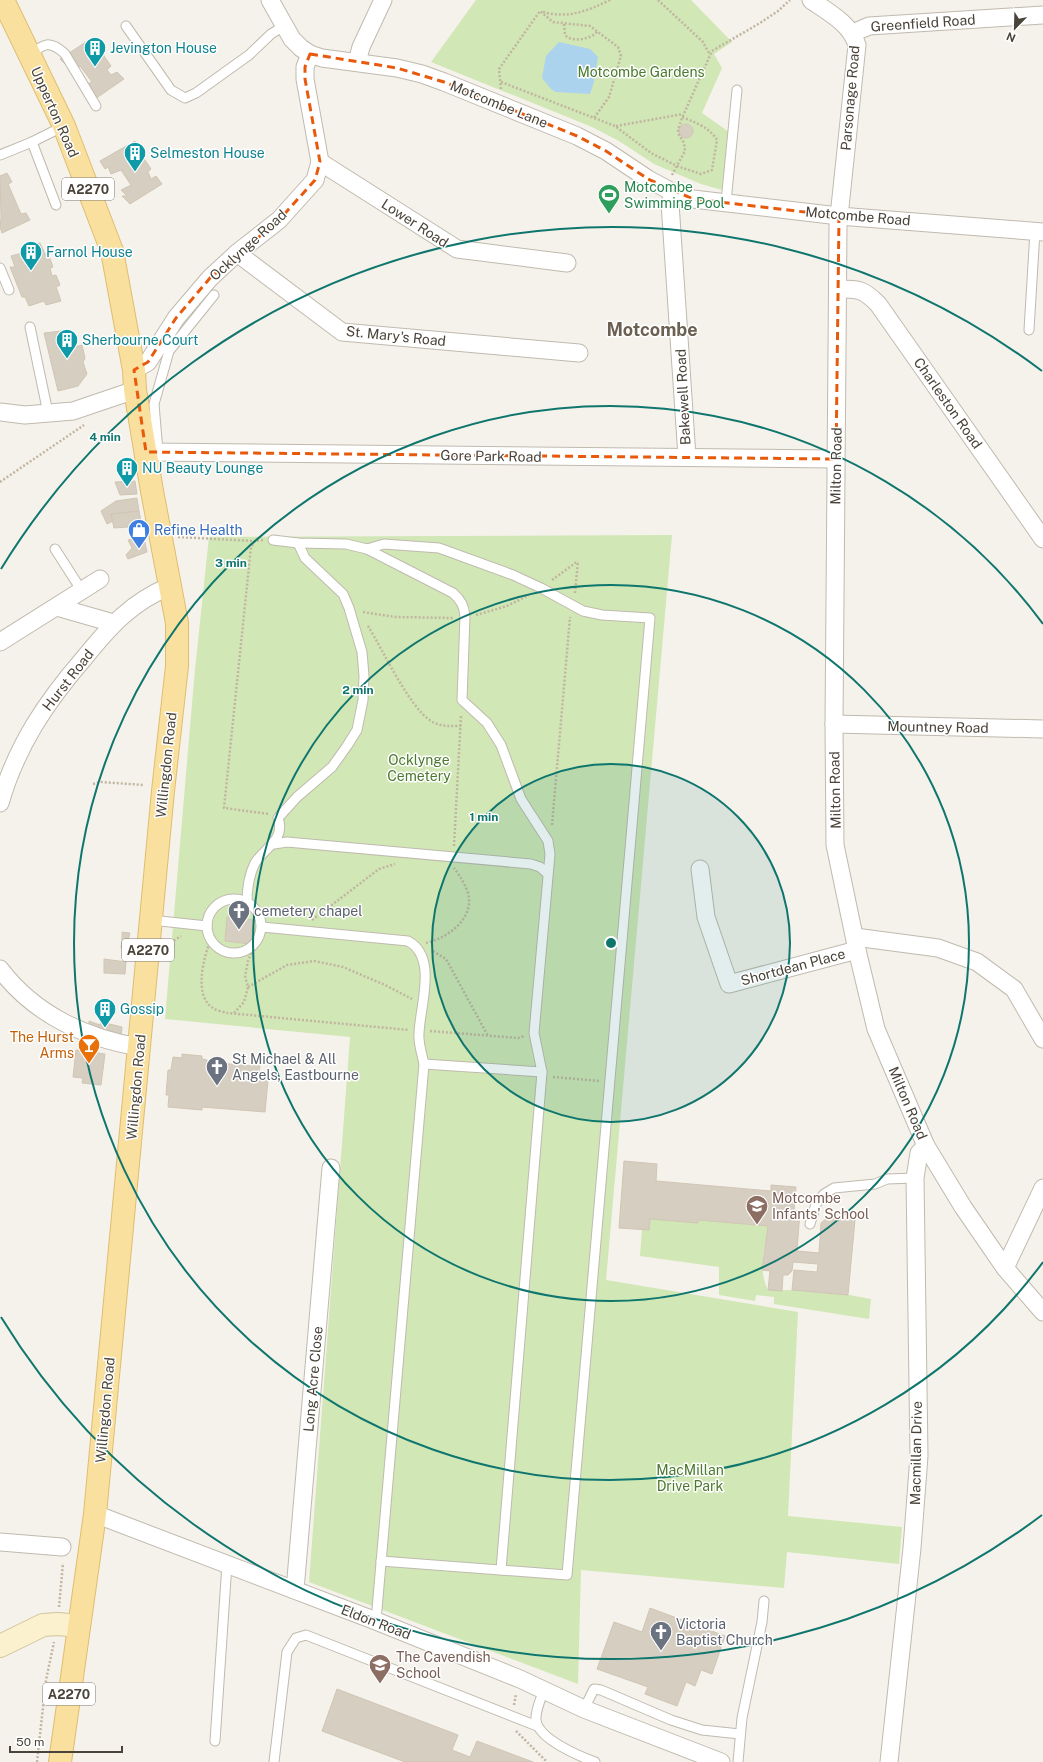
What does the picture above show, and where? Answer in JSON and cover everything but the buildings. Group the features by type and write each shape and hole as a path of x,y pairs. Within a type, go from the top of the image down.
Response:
{"main road":[{"name":"Upperton Road","path":"3,0 64,126 112,251 134,380"},
{"name":"Willingdon Road","path":"60,1762 68,1625 95,1514 163,791 177,666 177,623 161,535 152,452 134,380"}],"street":[{"path":"270,0 292,39 310,54"},
{"path":"358,62 361,47 383,0"},
{"name":"Parsonage Road","path":"811,0 845,25 853,33 857,45 839,216"},
{"name":"Greenfield Road","path":"853,33 869,26 1043,15"},
{"name":"Motcombe Lane","path":"310,54 322,58 358,62 422,74 502,105 588,142 606,151 648,179 670,190"},
{"name":"Ocklynge Road","path":"0,412 25,415 73,411 134,380 148,362 176,318 210,278 237,253 279,220 315,180 320,162 305,79 305,67 310,54"},
{"name":"Lower Road","path":"320,162 456,249 567,263"},
{"name":"Motcombe Road","path":"670,190 693,198 839,216 1039,232"},
{"name":"Bakewell Road","path":"670,190 687,457"},
{"name":"Milton Road","path":"839,216 834,724 835,845 876,1029 926,1146 963,1207 1005,1268 1043,1312"},
{"name":"St. Mary's Road","path":"237,253 342,332 579,353"},
{"name":"Charleston Road","path":"838,289 853,289 866,293 878,304 1043,539"},
{"name":"Gore Park Road","path":"152,452 836,459"},
{"path":"0,642 100,579"},
{"name":"Hurst Road","path":"0,802 8,776 29,733 56,690 113,623 136,604 170,586"},
{"path":"57,607 113,623"},
{"name":"Mountney Road","path":"834,724 1043,729"},
{"name":"Shortdean Place","path":"700,869 706,917 729,984 856,944"},
{"path":"856,944 938,948 977,962 1014,989 1043,1039"},
{"path":"1,974 31,1003 51,1017 95,1036 120,1044 140,1047"},
{"name":"Macmillan Drive","path":"889,1762 912,1548 918,1456 915,1178 919,1153 926,1146"},
{"name":"Long Acre Close","path":"295,1590 331,1168"},
{"path":"1005,1268 1043,1188"},
{"name":"Eldon Road","path":"95,1514 376,1621 544,1690 584,1709 721,1762"},
{"path":"0,1542 63,1553"},
{"path":"0,1646 43,1624 68,1625"}],"lane":[{"path":"126,26 171,90 185,98 196,93 249,55 271,34 284,26"},
{"path":"30,56 39,47 49,44 58,47 65,54 96,106"},
{"path":"726,202 737,90"},
{"path":"0,155 32,142 64,126"},
{"path":"32,142 56,204"},
{"path":"1029,330 1039,232"},
{"path":"0,268 9,290"},
{"path":"152,452 154,404 169,351 214,295"},
{"path":"30,327 48,413"},
{"path":"273,540 298,543 346,544 367,549 453,593 460,599 464,607 465,616 462,700 486,723 501,745 521,799 548,841 550,854 534,1033 542,1072 501,1570"},
{"path":"247,902 248,884 256,862 274,844 280,824 278,818 297,797 332,767 357,730 363,700 364,676 362,652 349,608 342,594 305,558 298,543"},
{"path":"367,549 384,544 439,548 513,576 571,604 582,611 602,615 650,618 567,1575 381,1561"},
{"path":"55,550 82,591"},
{"path":"274,844 287,842 531,864 540,867 548,874"},
{"path":"235,898 247,902 257,910 261,918 262,927 260,936 255,944 243,951 229,953 221,949 211,939 207,926 208,918 218,903 226,899 235,898"},
{"path":"151,920 207,926"},
{"path":"262,927 408,941 416,946 423,959 425,988 419,1030 424,1064 376,1621"},
{"path":"424,1064 542,1072"},
{"path":"810,1224 816,1204 824,1194 834,1188 876,1184 887,1179 915,1178"},
{"path":"215,1741 227,1564"},
{"path":"738,1762 740,1734 762,1622 764,1601"},
{"path":"274,1762 287,1652 296,1638 306,1635 537,1726 549,1738 582,1757 595,1762"},
{"path":"584,1709 594,1689 601,1690 671,1720 702,1730 740,1734"},
{"path":"537,1726 536,1718 544,1690"}],"path":[{"path":"540,11 554,15 584,12 610,0"},
{"path":"658,0 703,42 710,55"},
{"path":"670,190 677,166 685,151 684,143 678,130 712,51 778,11 790,0"},
{"path":"540,11 553,22 590,26 618,47 621,56 609,97 594,118"},
{"path":"502,105 502,82 499,69 540,11"},
{"path":"564,24 565,36 567,38 588,39 598,32"},
{"path":"502,82 615,126 651,154 677,166 701,174 712,170 717,140 714,134 683,116 615,126"},
{"path":"0,482 87,423"},
{"path":"161,535 255,541 273,540"},
{"path":"255,541 251,548 224,808 274,815 278,818"},
{"path":"548,841 551,832 571,604 574,601 578,561"},
{"path":"349,608 364,621 403,688 422,714 441,726 461,726"},
{"path":"454,856 462,700"},
{"path":"94,784 101,782 144,785"},
{"path":"299,931 379,868 398,863 414,854"},
{"path":"416,946 436,941 451,933 461,923 467,911 468,894 461,878 442,855"},
{"path":"211,939 203,965 201,986 207,1002 213,1008 234,1014 488,1036 518,1038 534,1033"},
{"path":"234,1014 244,1002 248,987 245,976 248,961 255,944"},
{"path":"416,946 427,947 446,960 488,1036"},
{"path":"248,987 287,965 314,961 343,967 385,985 422,1004"},
{"path":"542,1072 546,1077 610,1081"},
{"path":"37,1762 46,1680 68,1625 63,1553"}],"highlighted area":[{"path":"310,54 397,68 444,82 577,136 606,151 648,179 693,199 839,216 836,459 146,452 134,370 148,362 176,318 210,278 279,220 315,180 320,162 305,79 305,67"}],"green space":[{"name":"Motcombe Gardens","path":"476,0 691,0 732,42 714,54 722,68 702,113 729,132 722,190 701,184 654,164 619,141 592,127 431,62"},
{"name":"Ocklynge Cemetery","path":"672,535 606,1280 798,1312 788,1516 902,1527 899,1564 787,1552 784,1588 581,1570 578,1684 309,1582 350,1037 165,1019 195,669 209,537"},
{"path":"650,1219 698,1223 698,1220 768,1226 763,1258 763,1274 768,1290 803,1290 871,1299 869,1319 774,1304 774,1297 756,1295 755,1301 719,1295 719,1267 640,1256 642,1229"}],"water":[{"path":"559,42 590,49 598,57 594,82 590,94 556,92 551,89 542,78 546,56"}],"place":[{"name":"Jevington House","path":"95,68"},
{"name":"Selmeston House","path":"135,172"},
{"name":"Motcombe Swimming Pool","path":"609,214"},
{"name":"Farnol House","path":"31,272"},
{"name":"Sherbourne Court","path":"67,360"},
{"name":"NU Beauty Lounge","path":"127,488"},
{"name":"Refine Health","path":"139,550"},
{"name":"cemetery chapel","path":"239,930"},
{"name":"Gossip","path":"105,1028"},
{"name":"The Hurst Arms","path":"89,1064"},
{"name":"St Michael & All Angels, Eastbourne","path":"217,1086"},
{"name":"Motcombe Infants' School","path":"757,1226"},
{"name":"Victoria Baptist Church","path":"661,1652"},
{"name":"The Cavendish School","path":"380,1684"}],"district":[{"name":"Motcombe","path":"652,329"}],"park label":[{"name":"MacMillan Drive Park","path":"690,1478"}]}
